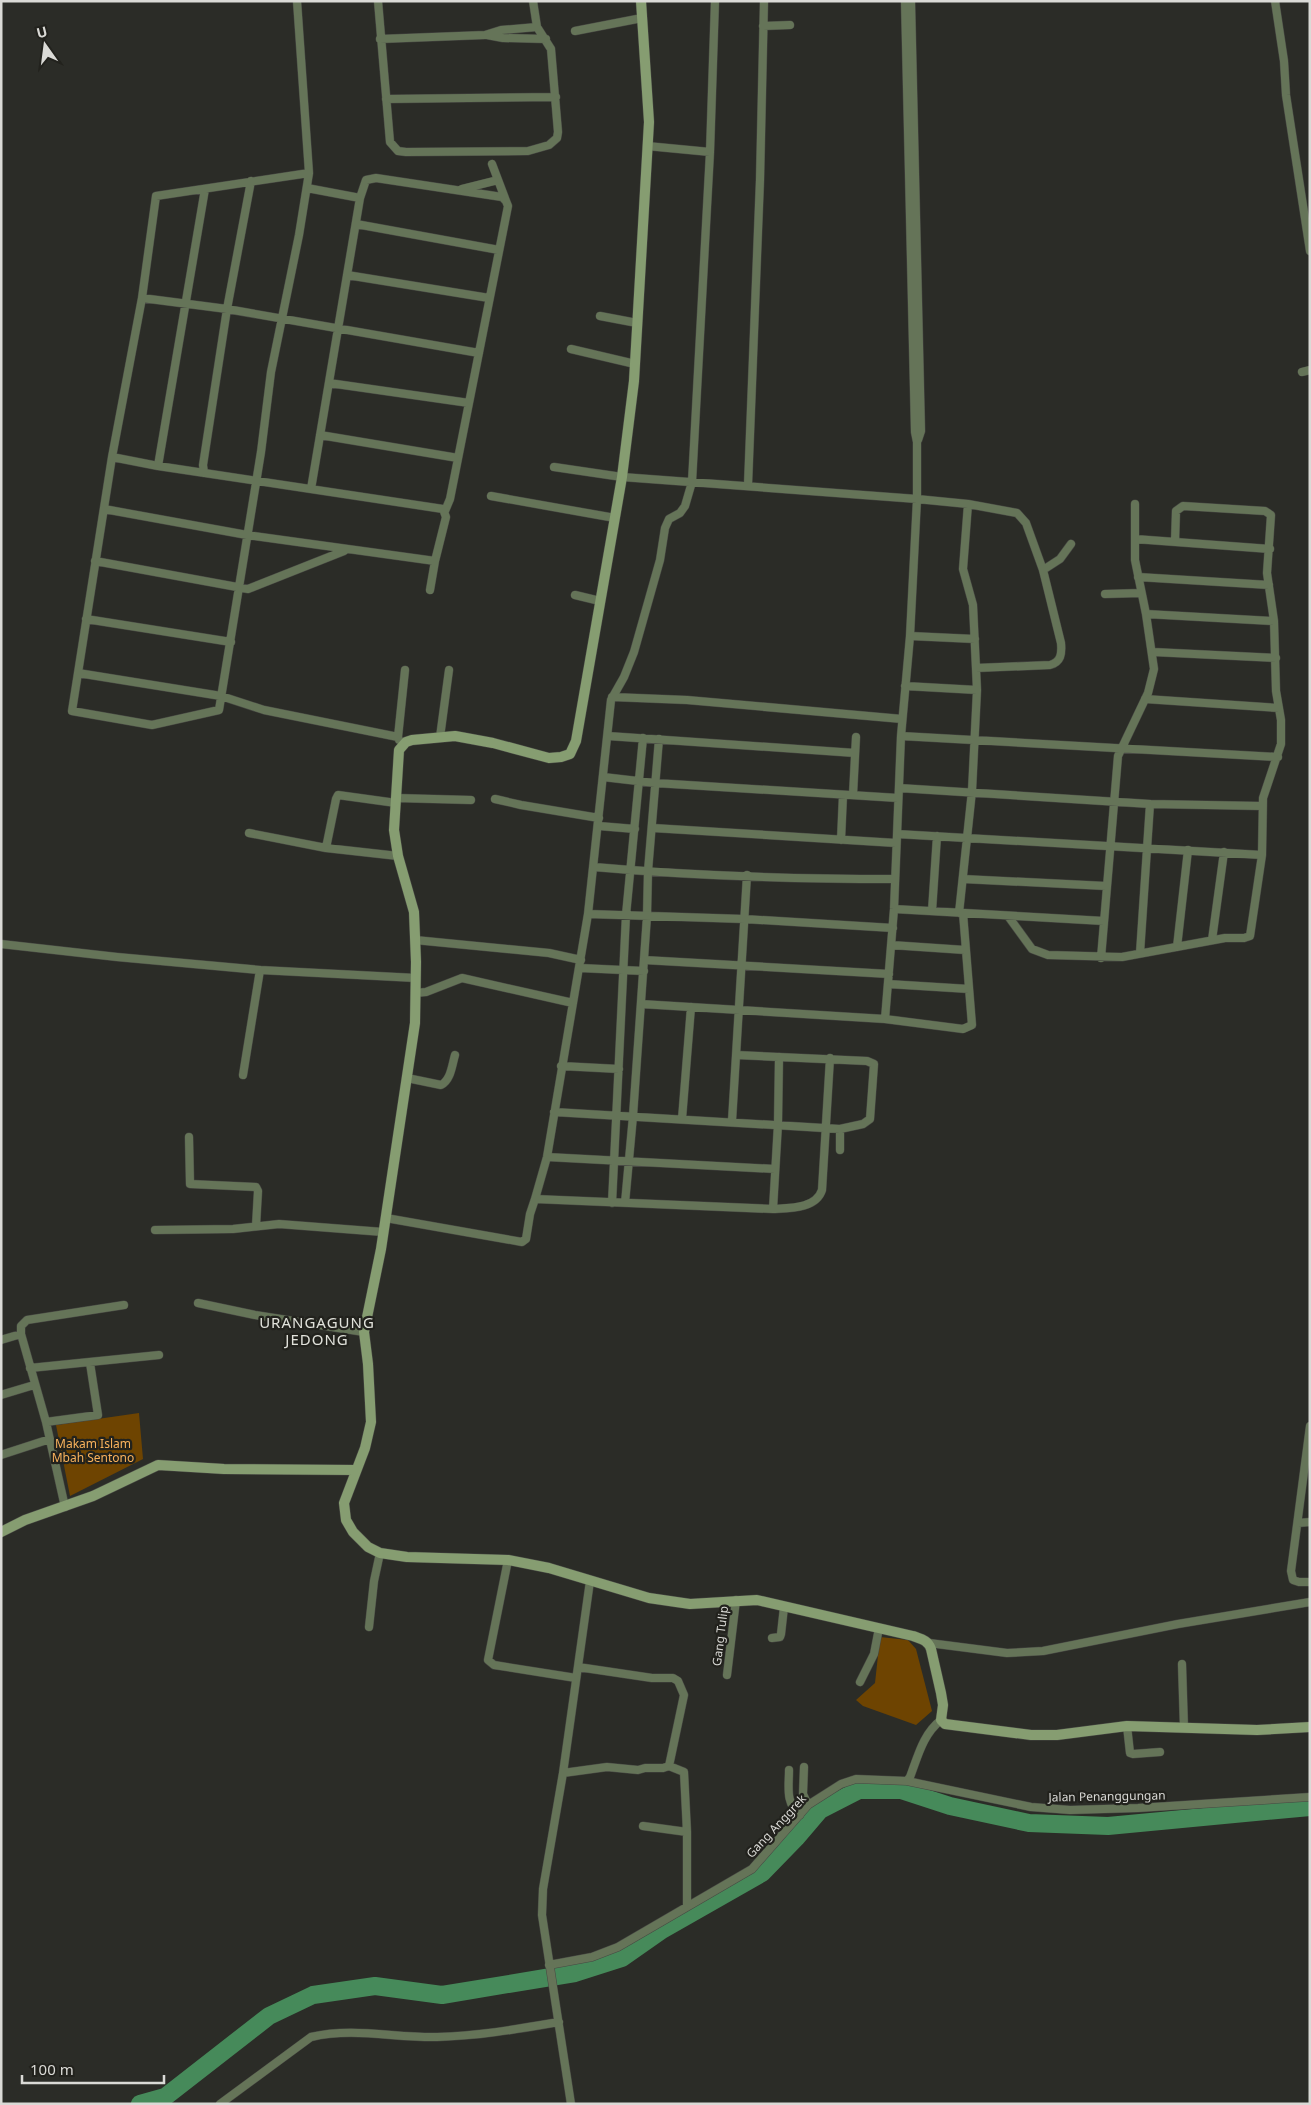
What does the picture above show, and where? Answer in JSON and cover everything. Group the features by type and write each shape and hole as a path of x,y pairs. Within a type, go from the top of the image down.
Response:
{"street":[{"path":"297,1 309,173 271,372 256,480 219,710 152,725 72,711 112,456 142,298 156,196 309,173"},
{"path":"378,1 390,142 398,151 519,151 549,145 558,138 551,49 537,27 533,1"},
{"path":"78,673 221,696 264,710 400,741 440,737 466,737 555,758 570,754 576,741 622,477 635,364 649,106 640,1"},
{"path":"386,1218 522,1242 526,1239 530,1214 547,1157 561,1066 581,964 594,868 608,736 608,720 612,697 624,677 634,652 660,560 665,528 669,519 680,512 685,506 692,482 710,152 715,1"},
{"path":"748,485 760,180 764,1"},
{"path":"885,1018 890,974 902,718 910,636 917,499 905,1"},
{"path":"911,1 921,431 917,442"},
{"path":"1275,1 1284,61 1286,95 1310,251"},
{"path":"575,31 642,18"},
{"path":"763,26 790,25"},
{"path":"485,35 501,30 537,27"},
{"path":"380,39 485,35 503,38 546,39"},
{"path":"386,99 556,97"},
{"path":"648,146 710,152"},
{"path":"430,590 508,206 492,164"},
{"path":"311,489 360,198 366,180 370,178 457,190 502,197 506,201"},
{"path":"457,190 498,180"},
{"path":"204,473 203,465 227,309 251,181"},
{"path":"307,188 360,198"},
{"path":"158,466 205,189"},
{"path":"356,224 499,250"},
{"path":"348,275 490,298"},
{"path":"142,298 227,309 479,353"},
{"path":"600,316 637,323"},
{"path":"571,349 635,364"},
{"path":"329,383 469,403"},
{"path":"320,435 458,458"},
{"path":"112,456 158,466 445,511"},
{"path":"554,466 622,477 917,499 968,504 1017,513 1022,517 1043,570 1061,643 1061,655 1058,661 1050,664 976,668"},
{"path":"491,496 615,518"},
{"path":"641,1004 885,1018 966,1029 972,1025 961,913 976,741 977,690 972,597 963,569 968,504"},
{"path":"1101,958 1106,886 1120,749 1145,699 1154,676 1146,614 1135,560 1135,504"},
{"path":"1008,916 1032,948 1042,954 1101,958 1122,957 1212,940 1250,936 1262,856 1263,798 1281,744 1276,690 1274,621 1267,573 1272,518 1268,512 1183,506 1176,511 1174,542"},
{"path":"104,509 247,535 435,561"},
{"path":"1135,539 1270,549"},
{"path":"1043,570 1060,559 1072,544"},
{"path":"95,561 248,589 346,550"},
{"path":"1138,577 1269,585"},
{"path":"1105,594 1141,593"},
{"path":"575,595 600,602"},
{"path":"1146,614 1274,621"},
{"path":"86,619 231,642"},
{"path":"910,636 975,639"},
{"path":"1152,652 1276,658"},
{"path":"405,670 394,830 398,856 411,898 416,978 414,1034 386,1218 364,1332 371,1422 365,1448 344,1503 346,1520 353,1532 368,1547 380,1552 407,1557 508,1560 550,1568 649,1598 679,1603 701,1604 757,1600 913,1636 929,1643 1006,1653 1043,1651 1178,1624 1310,1602"},
{"path":"440,737 449,670"},
{"path":"904,686 977,690"},
{"path":"612,697 687,700 902,718"},
{"path":"1145,699 1279,708"},
{"path":"608,736 855,753"},
{"path":"901,736 1278,757"},
{"path":"853,795 856,737"},
{"path":"612,1203 620,1069 626,914 643,738"},
{"path":"625,1202 644,971 648,916 648,871 659,739"},
{"path":"603,777 655,783 898,798"},
{"path":"899,788 972,791 1150,804 1262,806"},
{"path":"841,840 843,795"},
{"path":"326,848 329,828 338,796 396,800 471,800"},
{"path":"495,799 635,829"},
{"path":"1140,953 1150,804"},
{"path":"653,828 896,843"},
{"path":"249,833 326,848 398,856"},
{"path":"897,834 1224,852 1262,856"},
{"path":"932,911 937,836"},
{"path":"1177,947 1188,850"},
{"path":"1212,940 1224,852"},
{"path":"594,868 631,871 895,879"},
{"path":"732,1121 747,875"},
{"path":"964,879 1106,886"},
{"path":"894,909 1104,921"},
{"path":"588,914 744,919 892,928"},
{"path":"415,940 549,953 581,964 623,971 644,971"},
{"path":"1,944 260,970 416,978"},
{"path":"891,945 965,950"},
{"path":"644,960 890,974"},
{"path":"243,1075 260,970"},
{"path":"415,994 426,992 462,978 573,1004"},
{"path":"888,984 969,989"},
{"path":"682,1119 692,1007"},
{"path":"407,1078 441,1085 448,1080 455,1055"},
{"path":"554,1112 732,1121 840,1129 863,1124 870,1119 874,1064 867,1061 830,1058 736,1055"},
{"path":"773,1209 778,1124 779,1057"},
{"path":"534,1201 625,1202 773,1209 799,1206 813,1201 820,1195 830,1058"},
{"path":"561,1066 620,1069"},
{"path":"840,1129 840,1150"},
{"path":"189,1137 190,1184 256,1187 258,1191 256,1226"},
{"path":"547,1157 775,1169"},
{"path":"155,1230 233,1229 279,1224 383,1232"},
{"path":"198,1303 255,1315 364,1332"},
{"path":"65,1507 46,1422 21,1334 21,1326 27,1320 124,1305"},
{"path":"1,1340 21,1334"},
{"path":"30,1368 159,1356"},
{"path":"46,1422 98,1415 90,1363"},
{"path":"1,1395 34,1385"},
{"path":"1310,1426 1291,1571 1293,1580 1310,1582"},
{"path":"1,1454 50,1439"},
{"path":"1,1532 25,1520 93,1496 158,1465 224,1469 356,1470"},
{"path":"1298,1523 1310,1522"},
{"path":"369,1627 374,1581 380,1552"},
{"path":"508,1560 489,1662 494,1665 576,1678"},
{"path":"571,2104 542,1915 543,1889 563,1773 590,1581"},
{"name":"Gang Tulip","path":"727,1675 736,1600"},
{"path":"772,1638 781,1634 784,1606"},
{"path":"860,1682 874,1654 879,1628"},
{"path":"907,1781 922,1744 929,1732 941,1720 943,1705 929,1643"},
{"path":"1182,1664 1184,1728"},
{"path":"578,1667 652,1678 674,1678 678,1682 684,1695 669,1766"},
{"path":"941,1720 945,1724 1031,1735 1057,1735 1127,1726 1257,1730 1310,1727"},
{"path":"1127,1726 1130,1753 1160,1752"},
{"path":"563,1773 607,1767 638,1770 669,1766 681,1770 685,1776 687,1905"},
{"path":"804,1767 803,1794 808,1805"},
{"path":"789,1770 789,1801 793,1809 800,1815"},
{"name":"Gang Anggrek","path":"548,1962 592,1957 618,1947 687,1905 752,1869 808,1805 830,1790 856,1779 907,1781"},
{"name":"Jalan Penanggungan","path":"907,1781 1030,1807 1070,1810 1138,1808 1310,1797"},
{"path":"643,1826 687,1832"},
{"path":"220,2104 312,2037 330,2032 428,2037 455,2036 492,2034 559,2022"}],"green space":[{"name":"Makam Islam Mbah Sentono","path":"139,1413 143,1459 70,1496 56,1425"},
{"path":"880,1637 908,1640 916,1649 932,1711 916,1725 863,1706 856,1700 875,1683"}],"waterway":[{"path":"140,2104 165,2097 269,2016 313,1995 375,1986 442,1995 575,1973 622,1958 662,1930 762,1873 820,1810 859,1790 901,1790 950,1806 1029,1823 1108,1826 1310,1807"}],"district":[{"name":"URANGAGUNG JEDONG","path":"317,1330"}]}
